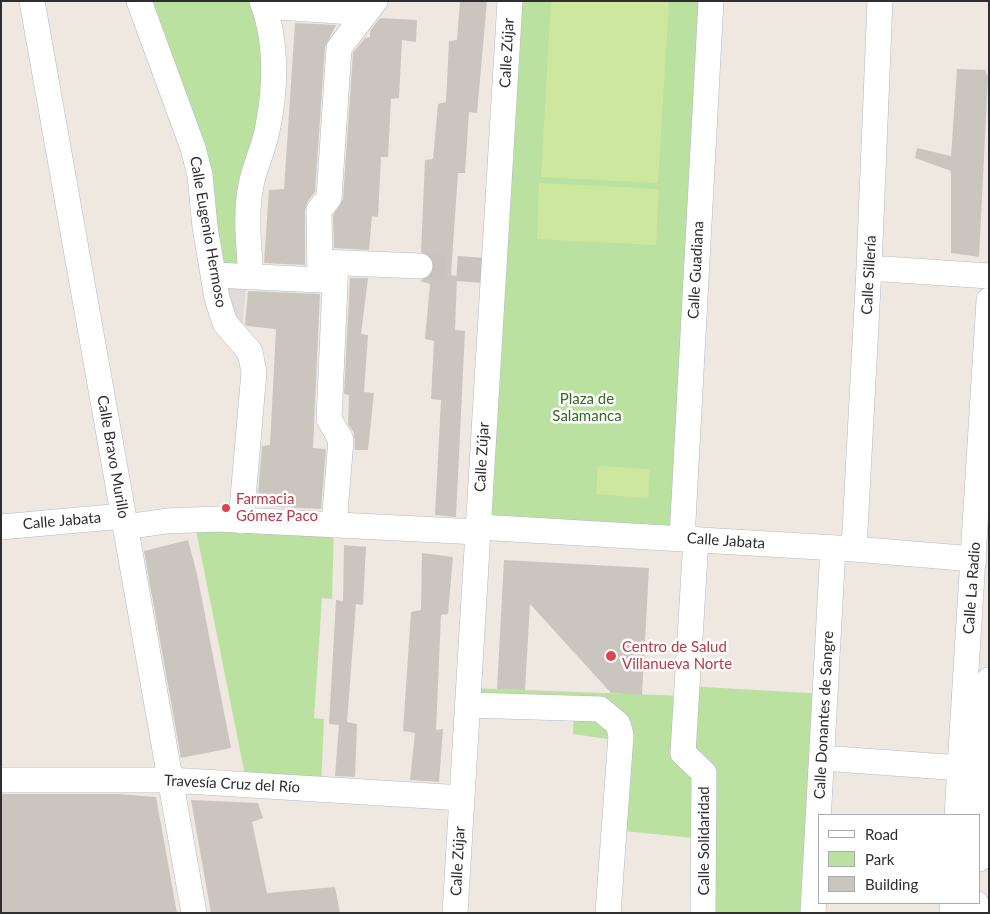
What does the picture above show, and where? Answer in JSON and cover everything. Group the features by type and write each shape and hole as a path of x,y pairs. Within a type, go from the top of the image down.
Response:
{"street":[{"name":"Calle Bravo Murillo","path":"32,1 194,913"},
{"name":"Calle Eugenio Hermoso","path":"139,1 193,148 200,176 205,227 217,298 225,323 250,352 254,372 241,521"},
{"name":"Calle Zújar","path":"455,913 510,1"},
{"name":"Calle Guadiana","path":"689,539 711,1"},
{"name":"Calle Sillería","path":"844,548 870,268 880,1"},
{"path":"251,277 248,233 251,186 268,126 274,70 270,21 263,4 371,7"},
{"path":"334,525 341,440 329,418 325,269 319,210 329,198 339,48 371,7"},
{"path":"214,275 251,277 325,269 420,266"},
{"path":"870,268 989,276"},
{"name":"Calle La Radio","path":"957,814 989,300"},
{"name":"Calle Jabata","path":"1,527 124,522 241,521 689,539 844,548 974,559"},
{"name":"Calle Solidaridad","path":"689,539 687,686 683,752 704,772 704,913"},
{"name":"Calle Donantes de Sangre","path":"819,814 825,694 844,548"},
{"path":"980,841 989,680"},
{"path":"468,705 600,709 618,724 621,735 608,913"},
{"path":"822,758 960,768"},
{"name":"Travesía Cruz del Río","path":"1,780 170,780 462,798"},
{"name":"Calle Donantes de Sangre","path":"813,913 818,827"}],"green space":[{"path":"139,1 262,1 270,21 251,277 211,257"},
{"name":"Plaza de Salamanca","path":"510,1 711,1 682,539 478,527"},
{"path":"551,1 669,1 658,183 541,177"},
{"path":"539,183 659,189 656,245 537,239"},
{"path":"598,466 650,469 648,498 596,494"},
{"path":"194,520 334,525 332,599 322,598 314,718 324,719 321,789 247,785"},
{"path":"687,686 825,694 813,913 703,913 704,839 614,830 621,741 573,734 574,708 468,705 469,688 686,696"}],"shaded area":[{"path":"217,278 247,280 241,336"}],"building":[{"path":"460,1 487,1 477,113 469,112 465,173 458,173 451,275 457,276 455,330 465,331 456,517 435,515 441,400 431,399 434,341 425,339 430,284 420,281 432,274 434,267 432,259 421,252 425,160 433,159 438,104 446,102 449,41 457,40"},
{"path":"380,18 417,20 416,42 402,40 399,98 391,99 388,157 381,157 378,217 372,216 369,250 334,248 333,215 343,199 353,53 365,38 370,37 370,31"},
{"path":"295,23 336,25 325,47 315,192 308,201 305,210 305,265 264,263 269,190 284,189"},
{"path":"957,69 985,70 988,77 979,257 951,253 951,171 915,158 917,148 951,156"},
{"path":"350,278 368,278 361,334 368,335 364,392 374,393 368,450 355,450 354,433 348,424 349,395 344,394"},
{"path":"248,291 320,294 313,448 326,449 321,509 257,506 262,446 270,445 276,329 247,326 245,324"},
{"path":"188,540 197,574 231,748 181,758 144,551"},
{"path":"344,545 366,547 363,605 356,604 347,722 357,724 355,777 335,776 339,725 329,724 336,600 343,601"},
{"path":"422,553 453,557 448,614 441,615 436,730 443,729 439,782 410,780 415,733 403,731 411,612 421,610"},
{"name":"Centro de Salud Villanueva Norte","path":"504,560 649,568 642,695 611,693 530,604 525,690 497,689"},
{"path":"1,794 117,794 156,797 177,913 1,913"},
{"path":"191,800 258,803 263,818 252,822 267,893 335,887 340,913 211,913"}],"tunnel":[{"path":"420,266 493,271"}],"place":[{"name":"Farmacia Gómez Paco","path":"226,508"},
{"name":"Centro de Salud Villanueva Norte","path":"611,656"}]}
